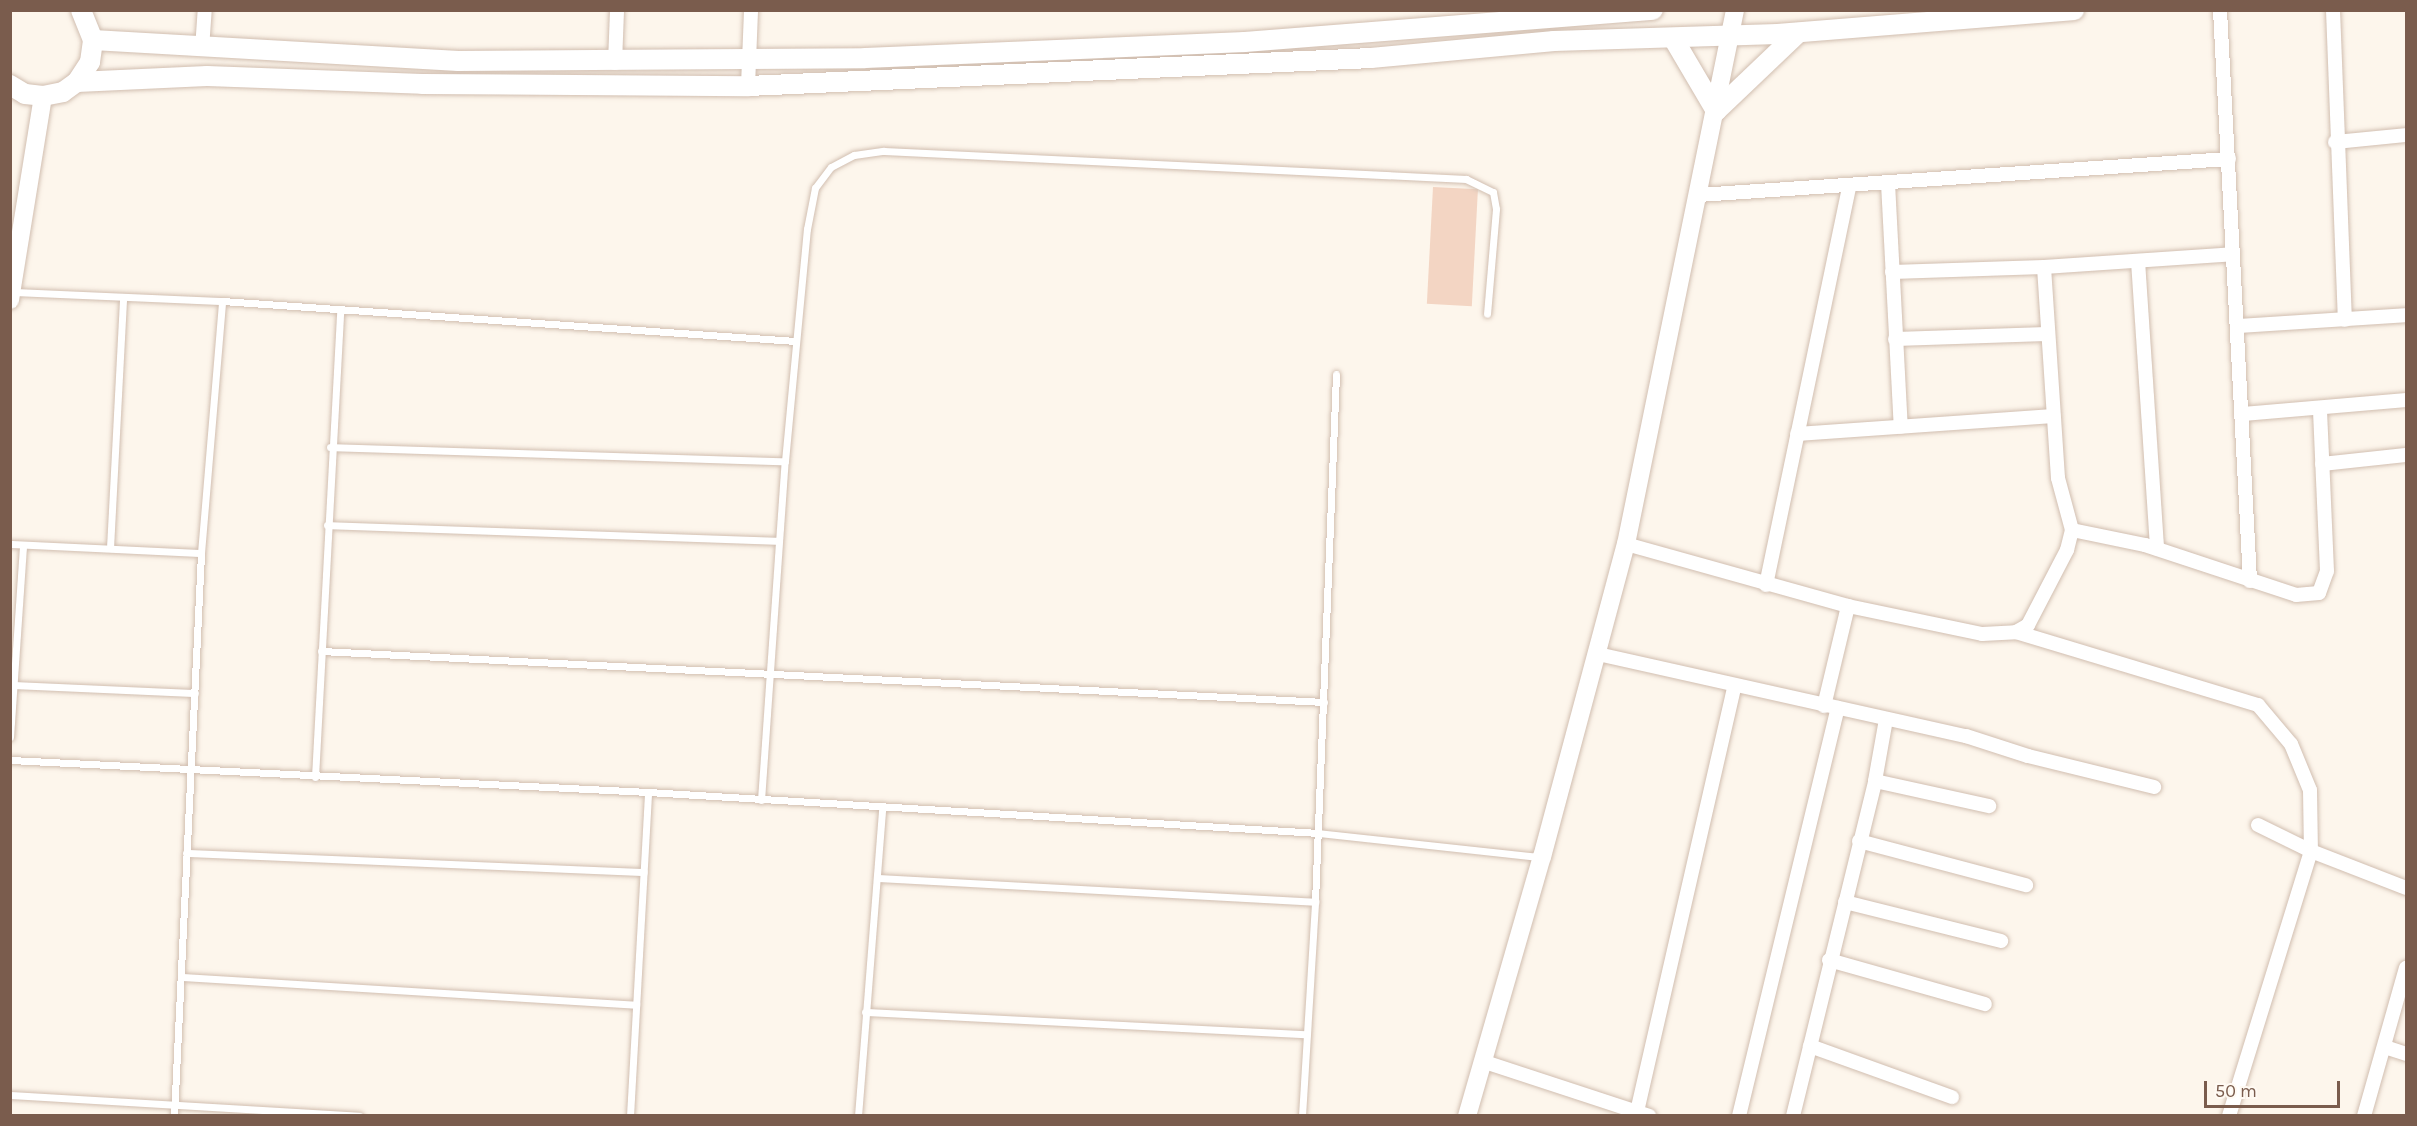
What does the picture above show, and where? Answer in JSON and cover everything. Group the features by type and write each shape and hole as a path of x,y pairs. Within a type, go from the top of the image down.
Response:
{"main road":[{"path":"10,84 25,94 43,96 63,92 77,82 90,62 93,40 81,10"},
{"path":"93,40 202,49 375,58 615,63 748,58 865,58 1112,49 1556,14 1653,10"},
{"path":"77,82 207,76 375,82 748,86 1095,72 1371,57 1554,41 1798,33 2074,10"},
{"path":"1672,38 1716,111 1798,33"},
{"path":"375,58 375,82"}],"street":[{"path":"202,49 205,10"},
{"path":"615,63 617,10"},
{"path":"748,86 751,10"},
{"path":"1467,1116 1485,1062 1542,857 1626,543 1700,195 1735,10"},
{"path":"2220,10 2250,581"},
{"path":"2333,10 2335,142 2344,320"},
{"path":"11,296 13,260 43,96"},
{"path":"2335,142 2406,135"},
{"path":"1700,195 2229,159"},
{"path":"1888,183 1895,339 1902,427"},
{"path":"1766,585 1849,186"},
{"path":"1892,272 2044,267 2233,254"},
{"path":"2138,261 2157,548"},
{"path":"2016,632 2037,612 2067,550 2072,530 2061,497 2053,416 2044,267"},
{"path":"2238,326 2406,315"},
{"path":"1895,339 2047,334"},
{"path":"2243,414 2406,400"},
{"path":"2072,530 2157,548 2296,595 2319,593 2324,588 2327,571 2320,409"},
{"path":"1797,434 2053,416"},
{"path":"2322,464 2406,455"},
{"path":"1626,543 1766,585 1848,606 1982,634 2016,632 2258,705 2291,744 2310,790 2311,851 2229,1116"},
{"path":"1738,1116 1831,707 1848,606"},
{"path":"1598,654 1734,687 1886,719 2154,788"},
{"path":"1485,1062 1641,1114 1734,687"},
{"path":"1798,1114 1829,960 1875,780 1886,719"},
{"path":"1875,780 1989,806"},
{"path":"2258,825 2311,851 2406,888"},
{"path":"1859,841 2026,885"},
{"path":"1845,902 2001,941"},
{"path":"1829,960 1985,1004"},
{"path":"2364,1116 2406,968"},
{"path":"1810,1046 1952,1097"},
{"path":"2385,1047 2406,1054"}],"lane":[{"path":"761,800 768,672 796,341 815,188 831,167 854,155 885,151 1415,175 1474,182 1492,192 1496,209 1487,314"},
{"path":"11,296 222,301 796,341"},
{"path":"110,548 123,297"},
{"path":"174,1116 201,553 222,301"},
{"path":"315,777 330,447 340,311"},
{"path":"1302,1116 1316,902 1336,374"},
{"path":"330,447 785,461"},
{"path":"327,525 779,541"},
{"path":"10,544 201,553"},
{"path":"10,737 22,545"},
{"path":"321,651 1324,702"},
{"path":"13,685 195,693"},
{"path":"10,760 648,792 882,809 1318,833 1542,857"},
{"path":"630,1116 648,792"},
{"path":"858,1116 882,809"},
{"path":"186,853 644,872"},
{"path":"877,878 1316,902"},
{"path":"182,977 636,1005"},
{"path":"865,1012 1306,1034"},
{"path":"10,1095 359,1116"}],"building":[{"path":"1433,187 1478,189 1472,306 1427,304"}]}
